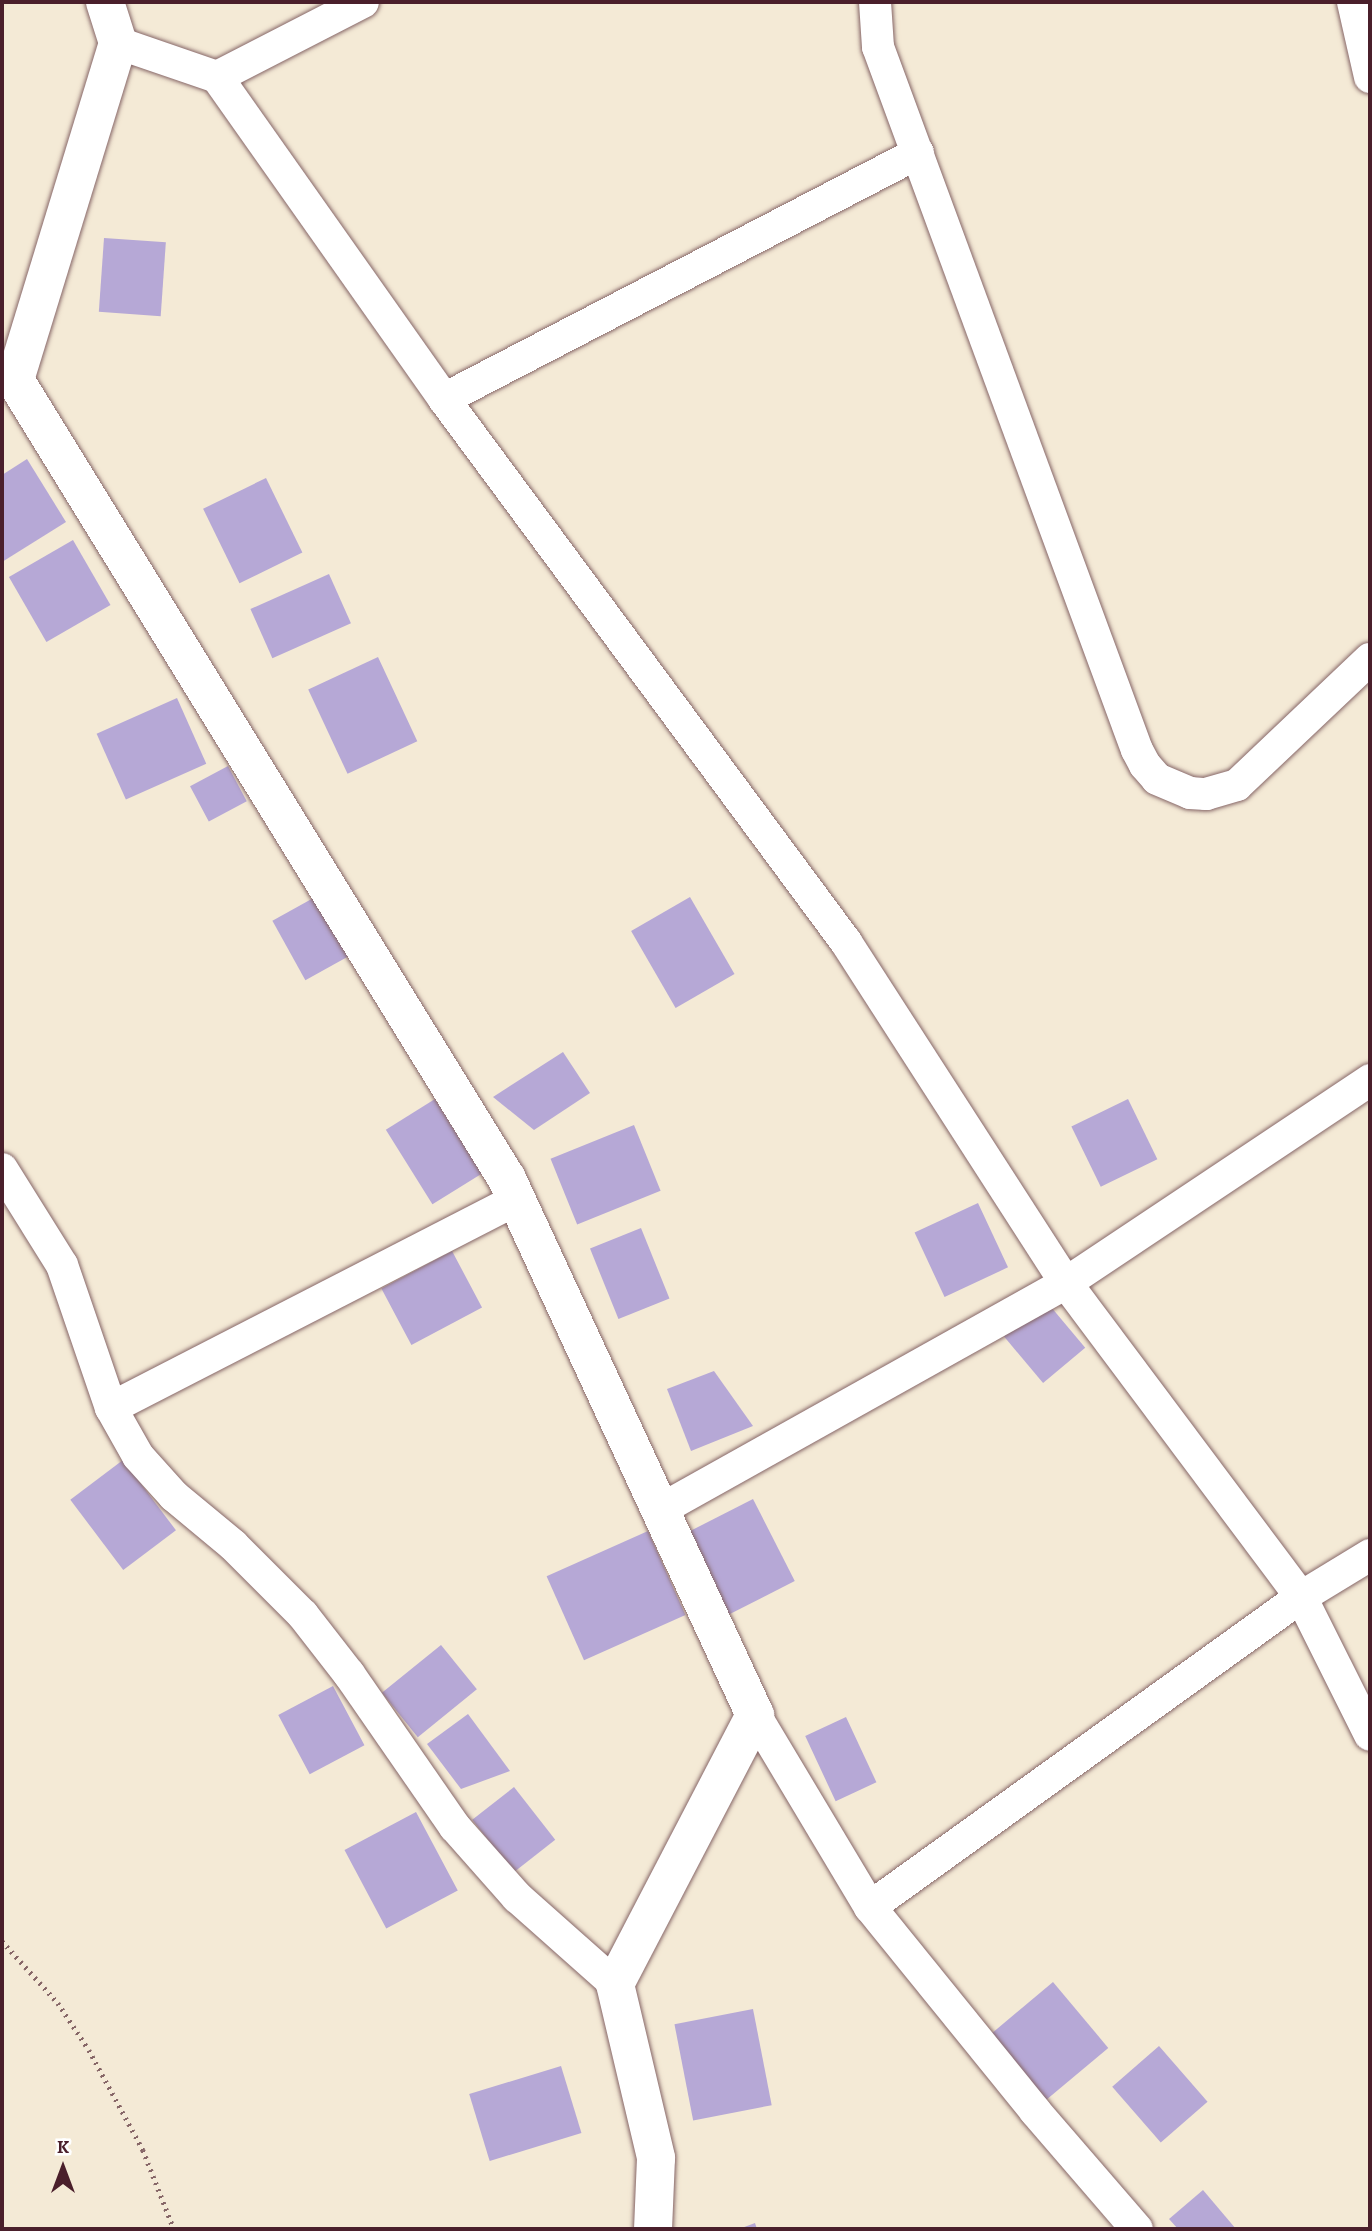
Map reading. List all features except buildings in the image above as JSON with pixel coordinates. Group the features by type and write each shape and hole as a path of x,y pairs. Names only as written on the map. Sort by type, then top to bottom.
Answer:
{"street":[{"path":"105,2 118,43 9,370 507,1179 755,1715 870,1907 1027,2102 1137,2229"},
{"path":"217,77 363,2"},
{"path":"875,2 878,47 1137,750 1145,765 1157,779 1190,793 1206,794 1237,785 1370,659"},
{"path":"1353,2 1370,77"},
{"path":"118,43 217,77 444,399 846,942 1066,1283 1301,1597 1370,1735"},
{"path":"444,399 918,153"},
{"path":"660,1510 1066,1283 1370,1080"},
{"path":"2,1168 62,1265 111,1408 123,1433 155,1476 233,1545 303,1615 349,1674 455,1827 517,1896 615,1984 656,2158 653,2229"},
{"path":"111,1408 517,1199"},
{"path":"870,1907 1301,1597 1370,1555"},
{"path":"615,1984 755,1715"}],"path":[{"path":"2,1941 58,2003 89,2050 143,2150 174,2229"}]}
